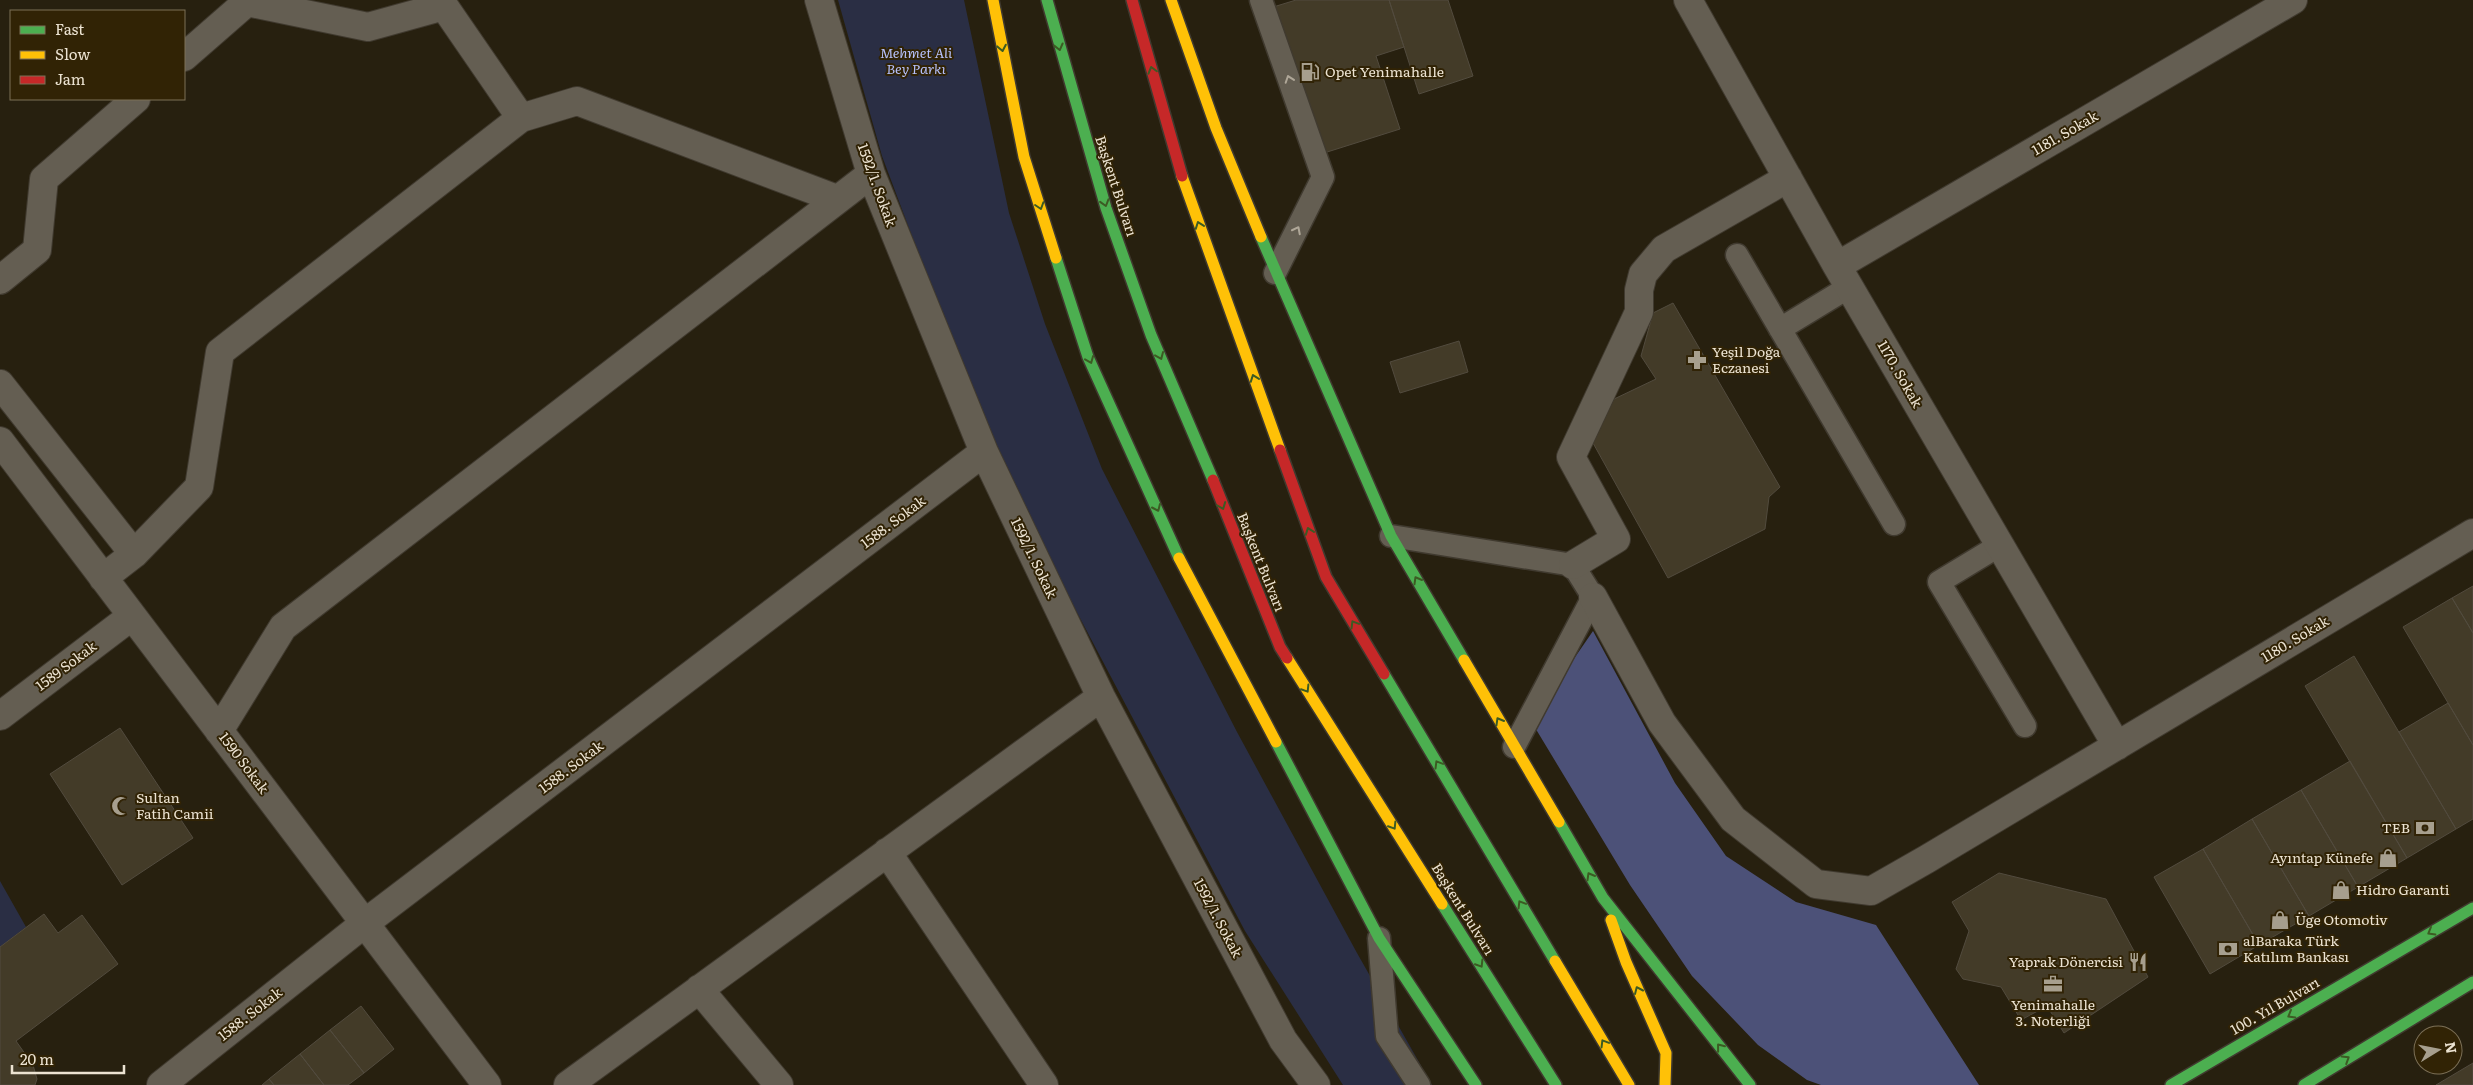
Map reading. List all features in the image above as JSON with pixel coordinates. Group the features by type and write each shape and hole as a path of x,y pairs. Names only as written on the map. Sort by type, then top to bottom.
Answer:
{"main road":[{"path":"993,0 1024,157 1088,357 1179,557 1379,938 1476,1085"},
{"name":"Başkent Bulvarı","path":"1047,0 1106,208 1151,335 1201,449 1241,554 1280,647 1556,1085"},
{"path":"1132,0 1185,187 1326,577 1629,1085"},
{"path":"1171,0 1216,128 1275,273 1391,536 1603,898 1750,1085"},
{"path":"1603,898 1626,962 1666,1053 1665,1085"},
{"name":"100. Yıl Bulvarı","path":"2171,1085 2473,908"},
{"path":"2304,1085 2473,982"}],"street":[{"name":"1592/1. Sokak","path":"819,0 871,174 984,452 1101,697 1283,1040 1316,1085"},
{"name":"1170. Sokak","path":"1688,0 1843,276 2117,746"},
{"name":"1181. Sokak","path":"1843,276 2293,0"},
{"path":"185,56 247,1 368,27 443,3 521,118"},
{"path":"0,280 37,250 44,179 135,100"},
{"path":"103,578 134,554 199,487 220,352 521,118 577,100 837,199"},
{"path":"220,731 283,628 871,174"},
{"path":"1572,565 1616,539 1571,457 1639,312 1639,290 1644,274 1664,249 1788,178"},
{"path":"0,384 134,554"},
{"name":"1590 Sokak","path":"0,441 488,1085"},
{"name":"1588. Sokak","path":"160,1085 365,924 984,452"},
{"name":"1180. Sokak","path":"1594,597 1662,723 1733,819 1816,884 1870,891 1927,860 2473,533"},
{"name":"1589 Sokak","path":"0,716 132,616"},
{"path":"568,1085 1101,697"},
{"path":"888,852 1044,1085"},
{"path":"699,989 779,1085"}],"lane":[{"path":"1261,0 1323,177 1275,273"},
{"path":"1737,256 1894,524"},
{"path":"1780,329 1843,276"},
{"path":"1391,536 1572,565 1594,597 1514,747"},
{"path":"2000,545 1939,582 2025,726"},
{"path":"1379,938 1387,1036 1419,1085"}],"green space":[{"name":"Mehmet Ali Bey Parkı","path":"838,0 964,0 1009,213 1045,324 1102,469 1237,732 1357,953 1432,1085 1343,1085 1245,931 1033,529 958,359 882,156"},
{"path":"0,881 26,927 0,947"}],"shaded area":[{"path":"1593,631 1675,783 1726,856 1796,902 1876,925 1979,1085 1821,1085 1807,1080 1758,1045 1692,976 1630,885 1531,721"}],"building":[{"path":"1296,0 1389,0 1404,47 1376,56 1400,129 1305,159 1257,12"},
{"path":"1389,0 1448,0 1473,76 1419,94"},
{"path":"1673,303 1780,487 1769,497 1765,529 1668,578 1593,443 1612,400 1656,379 1641,356 1653,313"},
{"path":"1459,341 1468,372 1400,393 1390,362"},
{"path":"2473,586 2473,633 2452,598"},
{"path":"2452,598 2473,633 2473,745 2403,627"},
{"path":"2354,656 2456,829 2407,858 2305,686"},
{"path":"2448,703 2473,745 2473,819 2456,829 2399,732"},
{"name":"Sultan Fatih Camii","path":"120,728 193,838 122,885 50,774"},
{"path":"2350,761 2407,858 2358,887 2301,790"},
{"path":"2301,790 2358,887 2309,916 2252,819"},
{"path":"2252,819 2309,916 2259,945 2203,849"},
{"path":"2203,849 2259,945 2210,974 2154,877"},
{"path":"1999,873 2106,899 2148,977 2064,1033 2047,1006 2021,1020 2001,987 1963,979 1956,969 1969,931 1952,902"},
{"path":"44,914 58,933 82,915 118,964 16,1041 33,1065 37,1079 35,1085 0,1085 0,947"},
{"path":"361,1006 394,1049 364,1073 330,1030"},
{"path":"330,1030 364,1073 348,1085 324,1085 300,1054"},
{"path":"300,1054 324,1085 274,1085 269,1079"},
{"path":"2473,1063 2473,1085 2436,1085 2453,1075 2463,1075 2463,1069"},
{"path":"269,1079 274,1085 262,1085"}],"traffic: fast":[{"path":"1047,0 1106,208 1151,335 1213,480"},
{"path":"1261,237 1391,536 1464,660"},
{"path":"1056,258 1088,357 1179,558"},
{"path":"1384,674 1555,961"},
{"path":"1276,742 1379,938 1476,1085"},
{"path":"1559,822 1603,898 1750,1085"},
{"path":"1442,904 1556,1085"},
{"path":"2171,1085 2473,908"},
{"path":"2304,1085 2473,982"}],"traffic: slow":[{"path":"993,0 1024,157 1056,258"},
{"path":"1171,0 1216,128 1261,237"},
{"path":"1182,176 1280,450"},
{"path":"1179,558 1276,742"},
{"path":"1287,658 1442,904"},
{"path":"1464,660 1559,822"},
{"path":"1611,920 1626,962 1666,1053 1665,1085"},
{"path":"1555,961 1629,1085"}],"traffic: jam":[{"path":"1132,0 1182,176"},
{"path":"1280,450 1326,577 1384,674"},
{"path":"1213,480 1280,647 1287,658"}],"place":[{"name":"Opet Yenimahalle","path":"1310,72"},
{"name":"Yeşil Doğa Eczanesi","path":"1697,360"},
{"name":"Sultan Fatih Camii","path":"121,806"},
{"name":"TEB","path":"2425,828"},
{"name":"Ayıntap Künefe","path":"2388,858"},
{"name":"Hidro Garanti","path":"2341,890"},
{"name":"Üge Otomotiv","path":"2280,920"},
{"name":"alBaraka Türk Katılım Bankası","path":"2228,949"},
{"name":"Yaprak Dönercisi","path":"2138,962"},
{"name":"Yenimahalle 3. Noterliği","path":"2053,984"}]}
